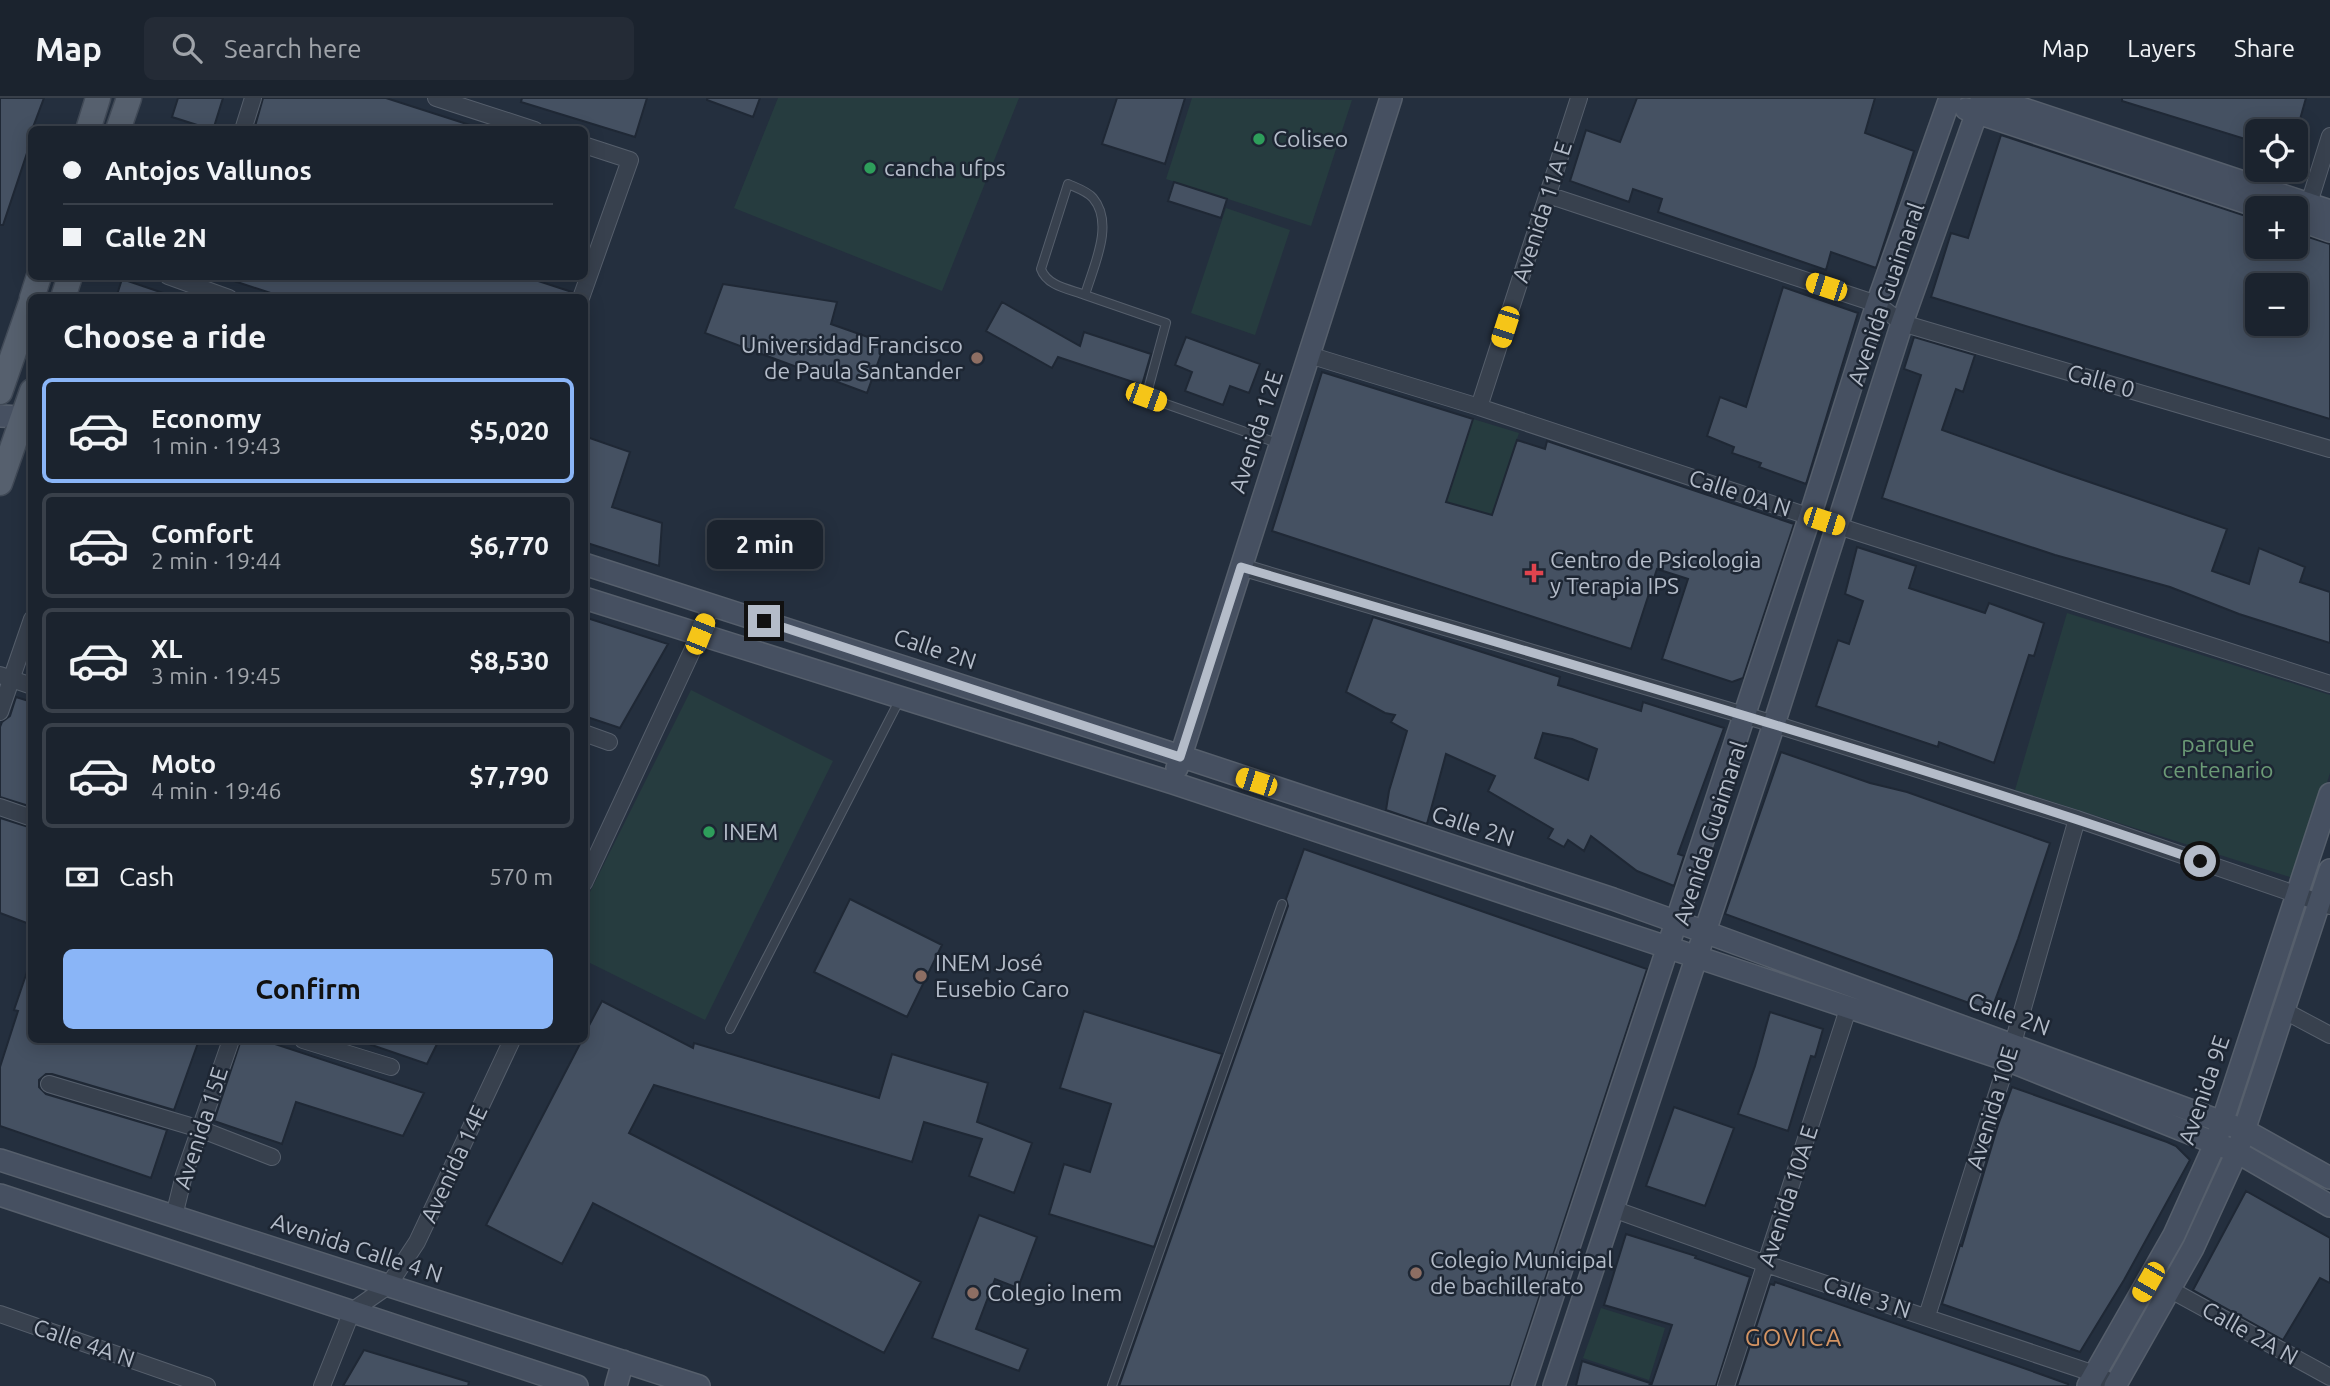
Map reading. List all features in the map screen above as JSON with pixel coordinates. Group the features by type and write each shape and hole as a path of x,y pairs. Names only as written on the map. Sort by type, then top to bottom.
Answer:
{"main road":[{"path":"89,126 99,98"},
{"path":"122,126 129,98"},
{"path":"1,383 28,310"},
{"path":"0,483 18,418 28,399"}],"street":[{"path":"244,126 253,98"},
{"path":"436,98 523,126"},
{"name":"Avenida 12E","path":"1173,783 1391,98"},
{"name":"Avenida 11A E","path":"1479,407 1579,98"},
{"path":"1944,99 1984,103 2248,196"},
{"name":"Avenida Guaimaral","path":"1523,1386 1810,516 1944,99"},
{"path":"1984,103 2245,201"},
{"name":"Avenida Guaimaral","path":"1554,1386 1774,724 1902,323 1984,103"},
{"path":"2308,198 2330,136"},
{"path":"588,146 630,160 588,276"},
{"name":"Calle 0","path":"1548,195 1877,304 1902,323 2330,449"},
{"path":"2308,214 2330,211"},
{"path":"2308,218 2330,231"},
{"path":"192,281 220,294"},
{"name":"Calle 0A N","path":"1309,355 1479,407 2330,684"},
{"path":"1,383 28,384"},
{"name":"Calle 2N","path":"588,565 1613,899 1705,932 2010,1052 2236,1152 2330,1206"},
{"path":"1241,567 1774,724 2077,819 2325,904"},
{"name":"Calle 2N","path":"588,599 1173,783 1849,1006 2010,1052 2222,1121 2244,1130 2330,1178"},
{"path":"588,874 712,604"},
{"path":"0,712 6,677 28,629"},
{"path":"6,677 28,685"},
{"path":"588,734 609,742"},
{"name":"Avenida 9E","path":"2092,1380 2174,1235 2215,1143 2330,794"},
{"path":"0,807 28,817"},
{"name":"Avenida 10E","path":"1927,1316 2010,1052 2077,819"},
{"path":"2117,1385 2193,1248 2236,1152 2283,1010 2325,904 2330,870"},
{"name":"Avenida 10A E","path":"1727,1386 1849,1006"},
{"path":"2283,1010 2330,1035"},
{"name":"Avenida 15E","path":"174,1216 230,1043"},
{"path":"313,1043 391,1067"},
{"name":"Avenida 14E","path":"352,1311 388,1286 417,1242 511,1043"},
{"path":"49,1084 200,1129 272,1157"},
{"name":"Avenida Calle 4 N","path":"0,1160 699,1386"},
{"path":"0,1195 577,1386"},
{"name":"Calle 3 N","path":"1613,1209 1766,1264 1927,1316 2092,1380 2117,1385"},
{"name":"Calle 2A N","path":"2171,1290 2330,1377"},
{"path":"322,1386 352,1311"},
{"name":"Calle 4A N","path":"0,1314 207,1386"},
{"path":"616,1386 623,1361"}],"lane":[{"path":"1084,295 1100,244 1102,220 1092,197 1068,184 1041,269 1046,278 1084,295 1166,323 1146,397 1280,444"},
{"path":"730,1029 901,697"},
{"path":"1112,1386 1282,904"}],"green space":[{"name":"cancha ufps","path":"778,98 1019,98 942,291 734,208"},
{"name":"Coliseo","path":"1192,98 1352,100 1311,226 1166,179"},
{"path":"1226,208 1290,230 1255,335 1191,313"},
{"path":"1473,419 1519,433 1492,515 1446,502"},
{"name":"parque centenario","path":"2067,613 2330,695 2330,773 2296,879 2015,790"},
{"name":"INEM","path":"691,690 833,761 705,1020 588,962 588,896"},
{"path":"1601,1308 1665,1328 1649,1380 1583,1358"}],"building":[{"path":"0,98 44,98 34,126 28,126 28,150 3,225 0,225"},
{"path":"178,98 223,98 214,126 200,126 172,117"},
{"path":"263,98 386,98 473,126 255,126"},
{"path":"522,98 647,98 635,137 521,102"},
{"path":"707,98 760,98 753,117"},
{"path":"1117,98 1185,98 1165,164 1102,144"},
{"path":"1637,98 1875,98 1865,133 1914,151 1876,268 1831,252 1826,270 1658,212 1662,199 1633,189 1629,202 1570,181 1586,130 1620,142"},
{"path":"2122,98 2306,98 2300,119 2245,119 2245,139 2122,101"},
{"path":"2001,135 2245,216 2245,259 2308,259 2308,237 2330,244 2330,419 1931,297 1951,233 1968,238"},
{"path":"1174,182 1227,199 1221,218 1168,201"},
{"path":"122,280 125,280 166,294 117,294"},
{"path":"231,280 535,280 572,292 572,294 274,294"},
{"path":"723,284 837,302 831,324 885,343 867,393 705,333"},
{"path":"1783,287 1858,313 1806,484 1759,467 1761,463 1732,453 1734,447 1707,436 1720,397 1746,407"},
{"path":"1002,302 1080,346 1084,332 1151,354 1142,385 1058,357 1052,368 986,331"},
{"path":"1186,337 1260,364 1249,393 1230,386 1223,405 1185,391 1192,372 1175,365"},
{"path":"1914,337 1975,355 1963,392 1956,389 1942,430 2227,529 2212,571 2249,584 2259,548 2305,567 2300,582 2330,592 2330,643 2239,614 2170,587 2055,555 1882,498 1921,375 1904,369"},
{"path":"1322,372 1473,419 1446,502 1492,515 1517,440 1545,449 1547,441 1794,524 1743,678 1732,682 1662,659 1688,579 1657,569 1631,649 1272,531"},
{"path":"588,437 630,452 612,507 662,523 659,566 588,543"},
{"path":"1857,547 1916,566 1909,588 1985,613 1989,603 2044,623 2034,656 2029,655 1994,763 1939,742 1938,747 1816,706 1838,640 1849,644 1863,601 1845,594"},
{"path":"1373,617 1560,677 1558,685 1641,711 1643,702 1724,728 1678,854 1684,856 1674,886 1637,871 1591,836 1584,851 1568,840 1564,847 1548,838 1553,829 1488,791 1495,776 1446,754 1427,824 1386,810 1407,731 1391,722 1395,715 1385,713 1346,692","holes":["1543,733 1572,739 1597,749 1588,780 1535,758"]},
{"path":"588,618 668,644 620,728 588,717"},
{"path":"16,697 28,701 28,806 0,797 0,727 10,716"},
{"path":"1781,752 1870,783 1907,792 2050,843 1991,1011 1725,914"},
{"path":"0,818 28,827 28,924 0,913"},
{"path":"1304,849 1647,969 1510,1386 1119,1386 1288,906 1286,899"},
{"path":"850,899 942,945 907,1017 814,972"},
{"path":"28,969 28,1043 198,1043 174,1110 52,1074 46,1074 39,1080 39,1087 46,1094 167,1130 151,1178 0,1126 0,1067 18,1011 14,1010"},
{"path":"602,1001 693,1048 694,1043 879,1098 892,1054 988,1083 977,1122 1032,1143 1014,1193 969,1176 982,1139 924,1122 912,1162 654,1085 629,1133 921,1282 884,1353 593,1203 562,1264 486,1225 580,1043 588,1043 588,1027"},
{"path":"1084,1011 1222,1054 1154,1247 1049,1214 1064,1164 1090,1172 1111,1104 1060,1088"},
{"path":"1770,1012 1823,1029 1815,1057 1811,1056 1788,1131 1738,1114"},
{"path":"240,1043 272,1043 424,1093 403,1136 296,1102 282,1144 214,1121"},
{"path":"366,1043 438,1043 427,1064"},
{"path":"2012,1087 2167,1142 2176,1146 2190,1160 2124,1280 2080,1352 1942,1304"},
{"path":"1674,1107 1734,1128 1705,1206 1646,1186"},
{"path":"2246,1191 2330,1238 2330,1283 2320,1278 2283,1340 2193,1290"},
{"path":"979,1215 1037,1237 1018,1288 995,1279 976,1329 1028,1349 1019,1371 932,1338"},
{"path":"1626,1234 1696,1256 1695,1258 1750,1277 1716,1386 1651,1386 1672,1325 1604,1305"},
{"path":"1775,1282 2068,1386 1737,1386 1770,1284 1774,1285"},
{"path":"364,1350 469,1382 468,1386 343,1386"},
{"path":"1582,1361 1650,1383 1649,1386 1576,1386"}],"place":[{"name":"Coliseo","path":"1259,139"},
{"name":"cancha ufps","path":"870,168"},
{"name":"Universidad Francisco de Paula Santander","path":"977,358"},
{"name":"Centro de Psicologia y Terapia IPS","path":"1534,573"},
{"name":"INEM","path":"709,832"},
{"name":"INEM José Eusebio Caro","path":"921,976"},
{"name":"Colegio Municipal de bachillerato","path":"1416,1273"},
{"name":"Colegio Inem","path":"973,1293"}],"district":[{"name":"GOVICA","path":"1794,1338"}],"route":[{"path":"764,621 1180,757 1241,567 1774,724 2077,819 2200,861"}]}
